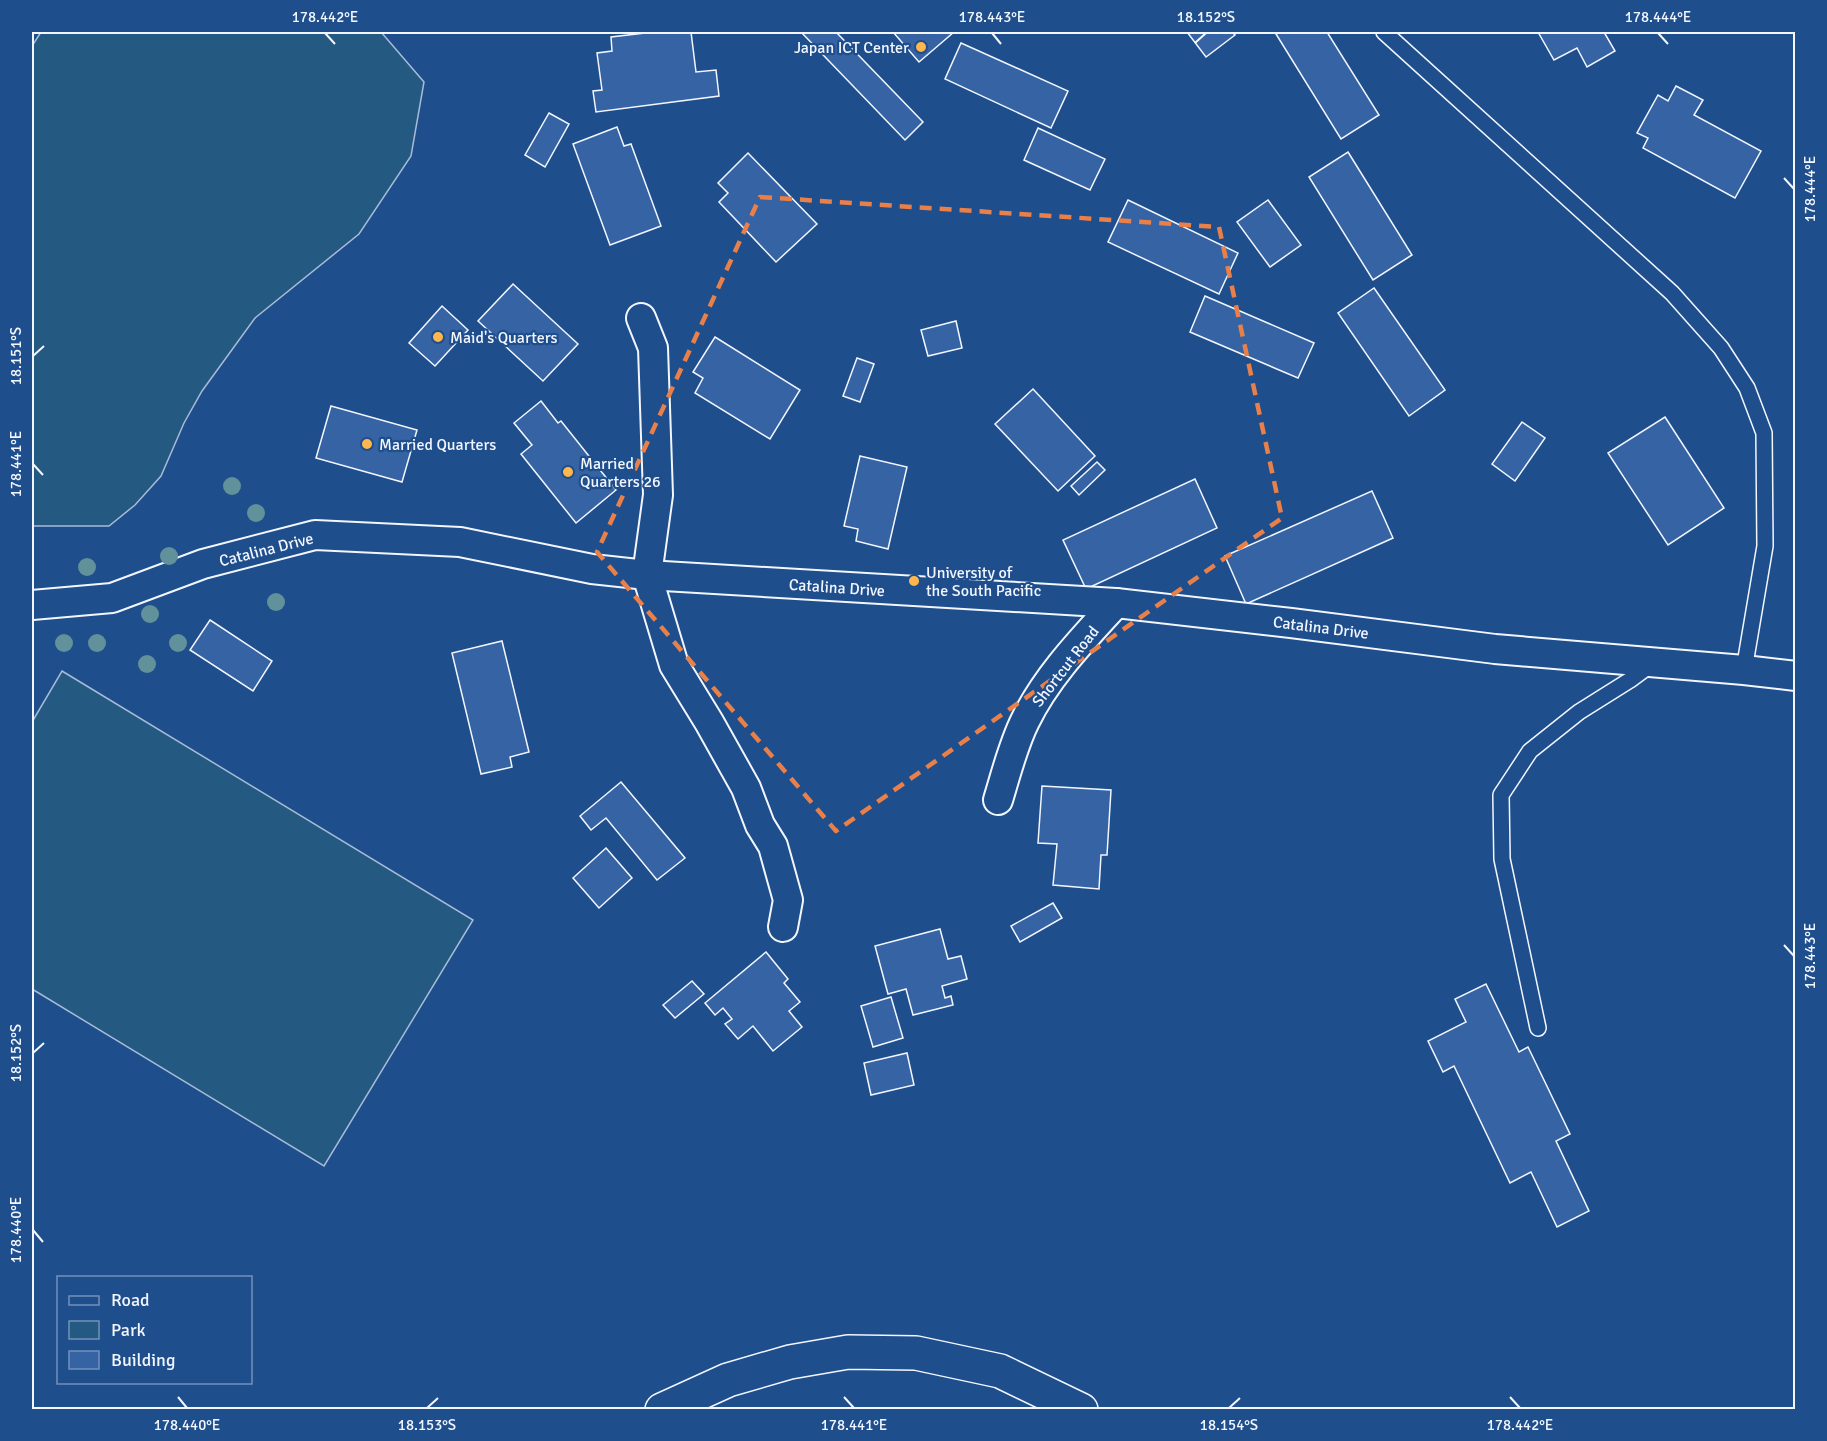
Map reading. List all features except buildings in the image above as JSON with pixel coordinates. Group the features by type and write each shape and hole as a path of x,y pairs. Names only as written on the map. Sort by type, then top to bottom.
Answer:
{"main road":[{"path":"662,1410 728,1380 790,1362 848,1352 916,1353 1000,1371 1081,1410"}],"street":[{"path":"641,318 653,348 658,495 647,575 674,665 741,780 760,825 773,846 788,900 783,927"},
{"name":"Catalina Drive","path":"32,605 112,598 203,564 315,535 460,542 592,569 647,575 1116,603 1495,649 1796,676"},
{"name":"Shortcut Road","path":"998,800 1024,722 1043,690 1116,603"}],"lane":[{"path":"1384,32 1672,293 1721,348 1747,388 1764,434 1765,546 1744,670"},
{"path":"1538,1028 1502,859 1501,795 1530,751 1578,712 1653,663"}],"highlighted area":[{"path":"760,197 1219,227 1282,518 836,831 597,552"}],"green space":[{"path":"41,32 381,32 424,82 411,156 359,234 255,318 202,391 184,423 161,476 135,505 109,526 32,526 32,46"},
{"path":"62,671 473,920 324,1166 32,989 32,722"}],"place":[{"name":"Japan ICT Center","path":"921,47"},
{"name":"Maid's Quarters","path":"438,337"},
{"name":"Married Quarters","path":"367,444"},
{"name":"Married Quarters 26","path":"568,472"},
{"name":"University of the South Pacific","path":"914,581"}]}
